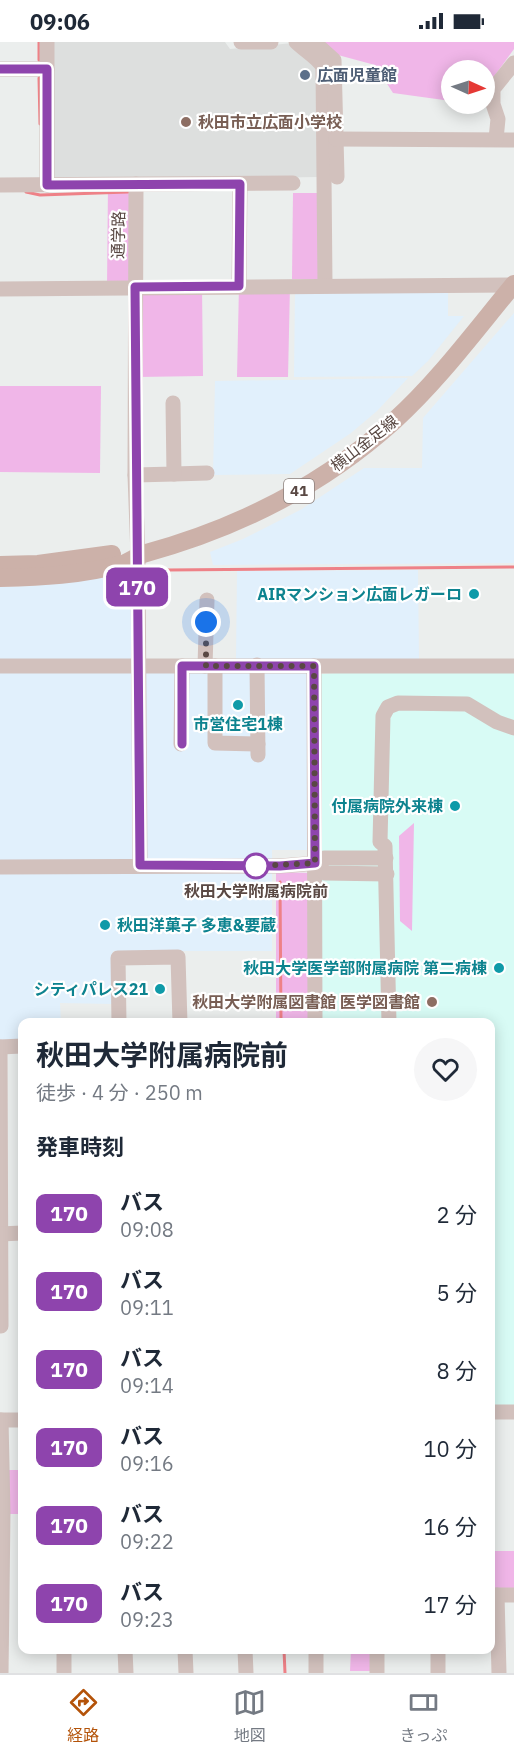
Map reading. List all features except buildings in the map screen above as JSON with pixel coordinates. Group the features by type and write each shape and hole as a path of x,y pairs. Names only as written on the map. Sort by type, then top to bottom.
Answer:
{"main road":[{"name":"横山金足線","path":"0,578 80,572 124,563 138,556 171,547 248,518 297,492 392,423 434,381 514,285"},
{"name":"横山金足線","path":"0,565 38,564 122,552 138,556"}],"street":[{"path":"42,185 47,42"},
{"path":"241,42 271,42"},
{"path":"296,42 322,63 323,67 325,285"},
{"path":"314,42 334,60 337,177"},
{"path":"496,140 498,119 493,104 493,89 514,63"},
{"path":"0,69 47,69"},
{"path":"336,139 514,140"},
{"path":"0,185 293,183"},
{"name":"通学路","path":"136,184 137,665 140,865"},
{"path":"239,286 240,184"},
{"path":"0,289 514,285"},
{"path":"173,403 174,474"},
{"path":"138,475 207,473"},
{"path":"207,600 215,743 258,749 257,665"},
{"path":"0,666 514,666"},
{"path":"182,666 182,744"},
{"path":"314,666 315,1018"},
{"path":"389,1018 386,846 380,842 384,716 388,707 398,703 466,704 497,722 514,728"},
{"path":"0,867 280,866 316,863 324,858 386,858"},
{"path":"316,863 325,873 387,874"},
{"path":"119,1018 118,958 178,957 180,1018"},
{"path":"1,1326 0,1047 18,1046"},
{"path":"1,1234 18,1233"},
{"path":"495,1412 514,1412"},
{"path":"1,1673 3,1513 0,1420 18,1420"},
{"path":"495,1595 514,1595"},
{"path":"495,1611 499,1673"},
{"path":"63,1654 64,1673"},
{"path":"125,1654 126,1673"},
{"path":"185,1654 186,1673"},
{"path":"245,1654 246,1673"},
{"path":"316,1654 316,1673"},
{"path":"377,1654 377,1673"},
{"path":"438,1654 438,1673"}],"shaded area":[{"name":"秋田市立広面小学校","path":"54,42 225,42 230,49 293,43 319,67 318,177 54,181"},
{"path":"322,42 514,42 514,49 495,75 495,60 441,60 441,100 393,93 375,65 338,55"},
{"path":"108,184 139,184 135,287 107,287"},
{"path":"293,193 321,193 321,279 292,279"},
{"path":"239,286 290,286 288,377 237,377"},
{"path":"135,287 202,287 203,376 138,377"},
{"path":"448,290 448,316 464,316 428,361 412,376 294,377 295,292"},
{"path":"514,313 514,563 213,565 210,552 243,539 302,509 364,468 422,468 423,418"},
{"path":"408,378 377,411 351,433 290,474 213,475 215,381"},
{"path":"0,386 101,386 100,473 0,472"},
{"path":"418,570 419,659 236,659 237,571"},
{"path":"145,572 143,669 307,669 308,850 272,850 272,951 113,951 113,1004 60,1003 61,1018 18,1018 18,1041 0,1041 0,587 33,586"},
{"path":"370,671 514,671 514,1405 495,1406 495,1018 320,1018 320,674"},
{"path":"414,823 412,931 400,921 399,836"},
{"path":"276,872 311,873 313,1018 276,1018"},
{"path":"6,1470 18,1470 18,1514 6,1514"},
{"path":"495,1551 514,1551 514,1595 495,1595"},
{"path":"351,1654 370,1654 370,1671 350,1671"}],"waterway":[{"path":"39,42 39,60"},
{"path":"39,78 40,124"},
{"path":"26,192 40,195 128,192"},
{"path":"167,570 514,567"},
{"path":"280,882 281,1018"},
{"path":"284,1654 285,1673"}],"bus line":[{"name":"170","path":"0,69 47,69 47,185 240,184 239,286 135,287 140,865 280,866 315,863 314,666 182,666 182,744"}],"place":[{"name":"広面児童館","path":"305,75"},
{"name":"秋田市立広面小学校","path":"186,122"},
{"name":"AIRマンション広面レガーロ","path":"474,594"},
{"name":"市営住宅1棟","path":"238,705"},
{"name":"付属病院外来棟","path":"455,806"},
{"name":"秋田大学附属病院前","path":"256,866"},
{"name":"秋田洋菓子 多恵&要蔵","path":"105,925"},
{"name":"秋田大学医学部附属病院 第二病棟","path":"499,968"},
{"name":"シティパレス21","path":"160,989"},
{"name":"秋田大学附属図書館 医学図書館","path":"432,1002"}],"route":[{"path":"206,622 206,666 314,666 315,863 256,866"}]}
